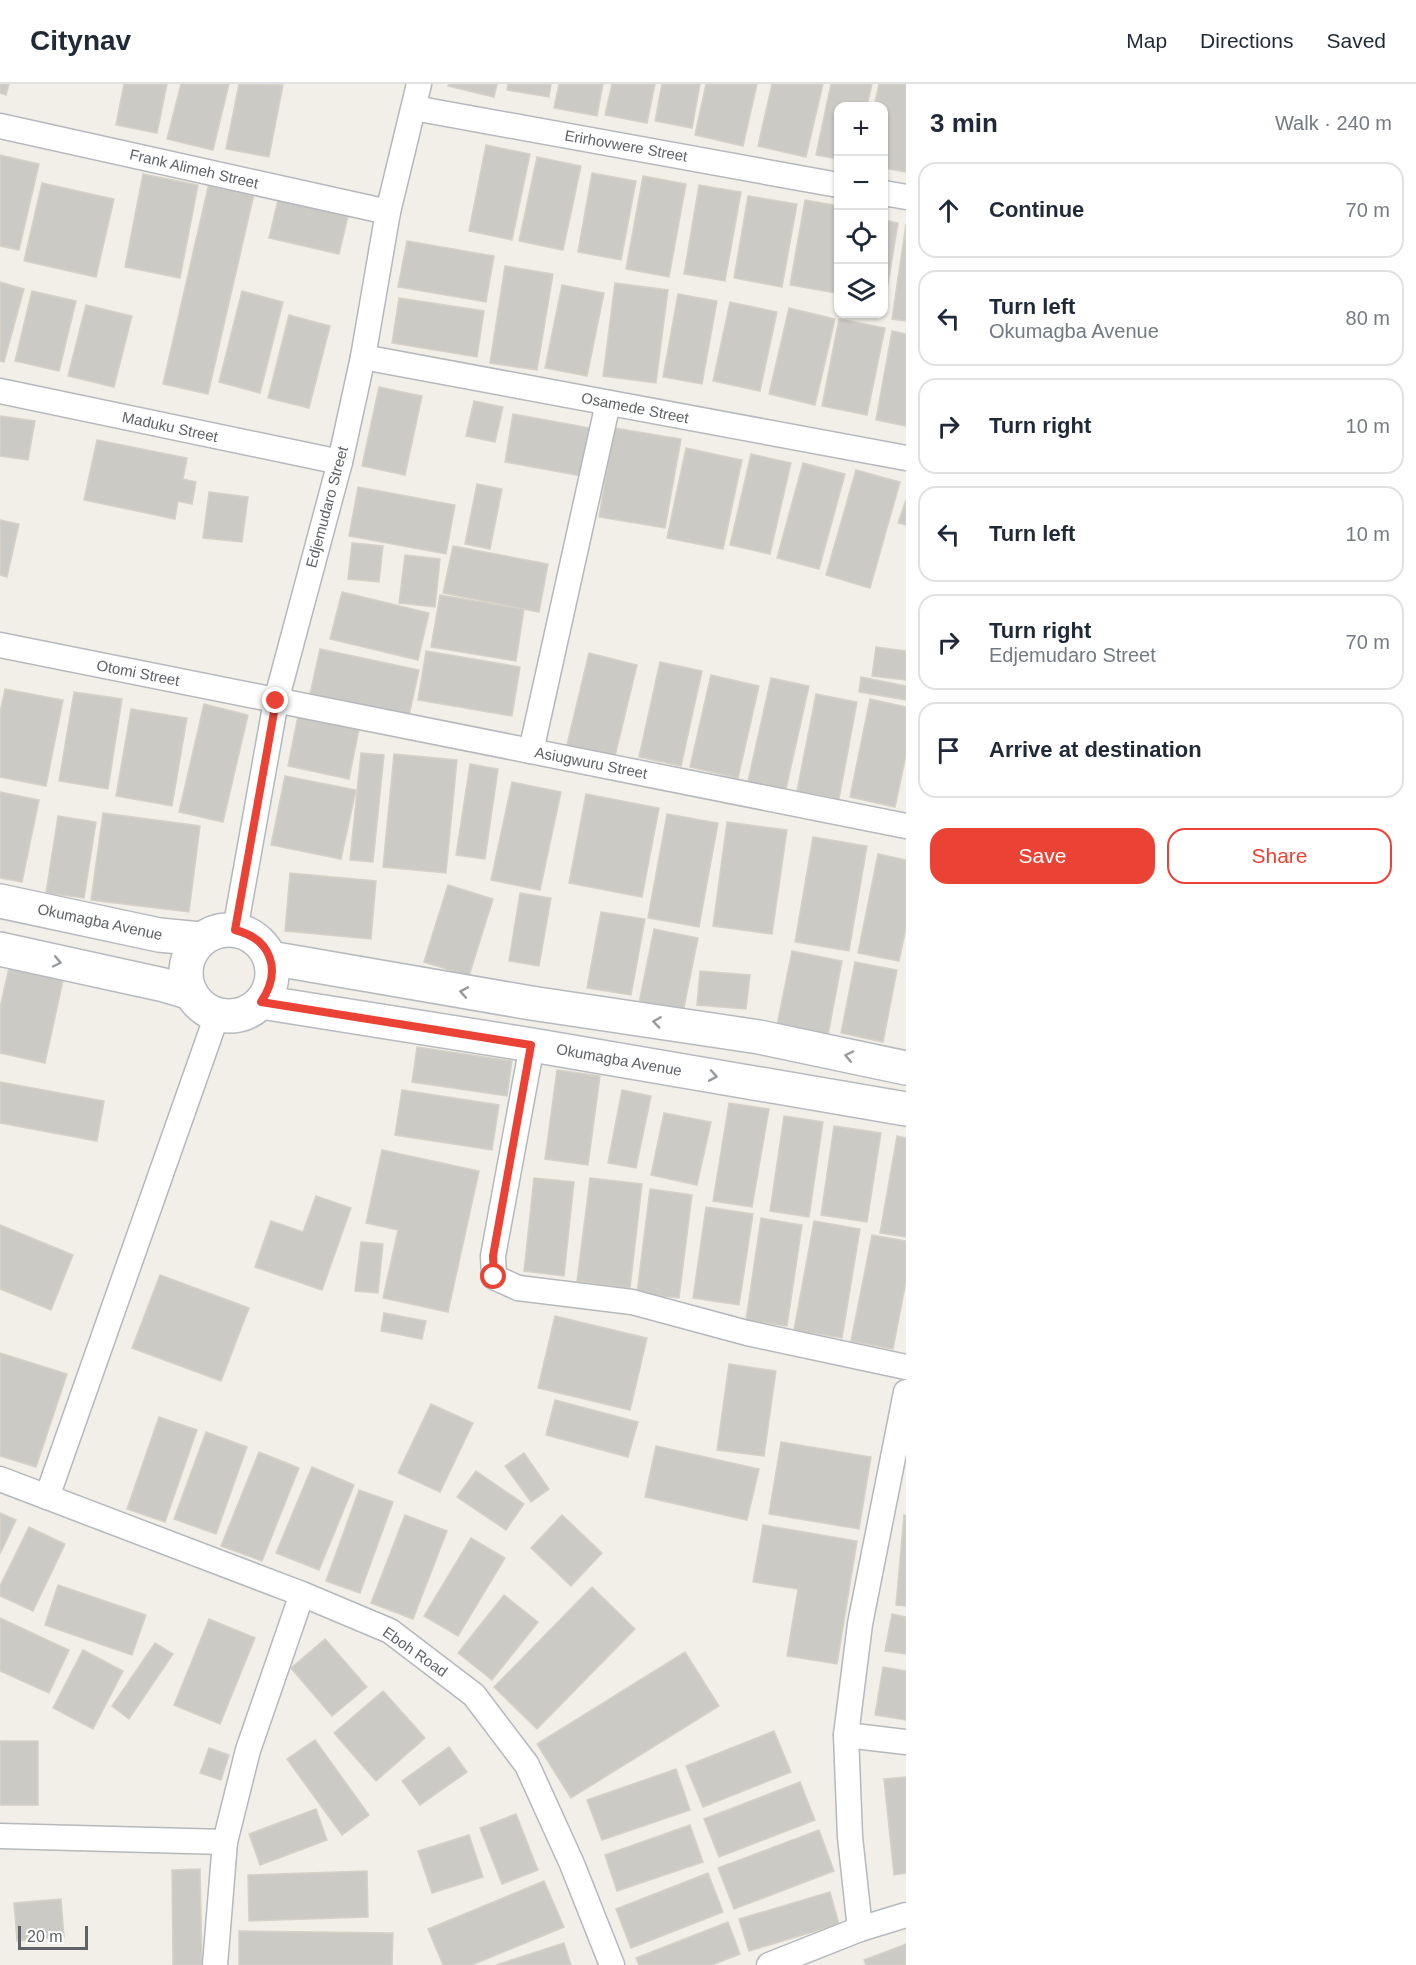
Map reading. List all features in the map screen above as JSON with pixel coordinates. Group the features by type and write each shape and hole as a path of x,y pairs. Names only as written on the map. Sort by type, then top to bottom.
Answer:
{"main road":[{"name":"Okumagba Avenue","path":"0,901 159,935 201,939"},
{"path":"0,949 190,993 207,1010 218,1015 229,1016 252,1010 268,992 273,969 265,948 246,933 235,930 223,930 201,939 189,955 186,965 190,993"},
{"path":"270,958 531,1003 759,1037 906,1068"},
{"name":"Okumagba Avenue","path":"261,1002 906,1109"}],"street":[{"name":"Edjemudaro Street","path":"235,930 276,701 340,462 363,357 388,212 419,84"},
{"name":"Erirhovwere Street","path":"414,108 834,184"},
{"name":"Frank Alimeh Street","path":"0,126 388,212"},
{"path":"888,194 906,197"},
{"name":"Osamede Street","path":"363,357 906,458"},
{"name":"Maduku Street","path":"0,392 340,462"},
{"path":"531,752 608,403"},
{"name":"Otomi Street","path":"0,645 276,701"},
{"name":"Asiugwuru Street","path":"276,701 906,825"},
{"path":"47,1497 218,1015"},
{"path":"531,1045 493,1256 494,1277 518,1288 632,1302 747,1333 906,1367"},
{"path":"860,1929 850,1837 846,1735 860,1624 906,1392"},
{"name":"Eboh Road","path":"0,1479 302,1594 390,1631 474,1695 527,1765 572,1864 612,1965"},
{"path":"215,1965 225,1842 248,1750 302,1594"},
{"path":"846,1735 906,1742"},
{"path":"0,1836 225,1842"},
{"path":"769,1965 860,1929 906,1916"}],"building":[{"path":"0,84 9,84 6,95 0,93"},
{"path":"124,84 167,84 157,133 116,125"},
{"path":"181,84 229,84 213,150 167,139"},
{"path":"239,84 283,85 269,157 226,149"},
{"path":"449,84 497,84 494,97 448,86"},
{"path":"508,84 551,84 549,97 507,90"},
{"path":"559,84 603,84 597,116 554,108"},
{"path":"612,84 655,84 647,123 605,115"},
{"path":"662,84 700,84 692,128 655,121"},
{"path":"706,84 757,84 743,146 695,135"},
{"path":"772,84 823,84 806,157 758,146"},
{"path":"831,84 872,84 868,102 834,102 834,158 816,155"},
{"path":"879,84 906,84 906,172 888,169 888,102 875,102"},
{"path":"486,145 530,154 512,240 469,231"},
{"path":"0,155 39,164 19,250 0,246"},
{"path":"537,157 581,166 563,250 519,241"},
{"path":"592,173 636,181 621,260 578,252"},
{"path":"143,174 198,185 180,278 125,267"},
{"path":"643,176 686,184 669,277 626,269"},
{"path":"42,183 114,199 96,277 24,261"},
{"path":"209,183 254,194 208,394 163,384"},
{"path":"699,185 741,192 725,281 684,274"},
{"path":"748,196 797,204 782,287 734,278"},
{"path":"278,200 348,216 339,254 269,238"},
{"path":"805,200 834,205 834,293 790,285"},
{"path":"888,221 898,223 888,284"},
{"path":"906,224 906,321 892,319"},
{"path":"407,241 494,256 486,302 398,287"},
{"path":"505,266 553,274 537,370 490,363"},
{"path":"0,282 24,289 4,362 0,361"},
{"path":"615,283 668,290 656,383 603,376"},
{"path":"562,285 604,293 587,376 545,368"},
{"path":"32,291 76,301 59,371 15,361"},
{"path":"242,291 283,302 260,393 219,382"},
{"path":"678,294 717,301 702,384 663,377"},
{"path":"399,298 484,311 477,357 392,343"},
{"path":"730,302 777,312 760,391 713,381"},
{"path":"86,305 132,316 114,387 68,376"},
{"path":"789,308 835,319 815,405 769,394"},
{"path":"289,315 330,326 309,408 268,398"},
{"path":"839,319 885,328 867,415 822,406"},
{"path":"892,331 906,334 906,426 876,420"},
{"path":"379,387 422,396 405,475 362,466"},
{"path":"474,401 503,407 495,442 466,436"},
{"path":"513,414 590,428 581,476 505,462"},
{"path":"0,416 35,421 28,460 0,456"},
{"path":"614,428 681,439 665,528 599,517"},
{"path":"97,440 187,458 183,479 196,482 192,504 178,501 175,519 84,500"},
{"path":"686,448 742,460 723,549 667,538"},
{"path":"751,454 791,463 770,554 730,545"},
{"path":"803,463 845,474 819,569 777,558"},
{"path":"856,470 900,482 870,588 826,575"},
{"path":"477,484 502,489 490,549 465,544"},
{"path":"358,487 455,505 446,554 349,536"},
{"path":"209,492 248,497 242,542 203,538"},
{"path":"906,500 906,525 898,523"},
{"path":"0,520 19,524 7,577 0,575"},
{"path":"352,543 383,546 379,582 348,579"},
{"path":"453,546 548,564 539,612 443,593"},
{"path":"405,555 440,559 435,607 399,603"},
{"path":"342,592 429,613 418,660 330,639"},
{"path":"440,595 524,609 516,661 431,647"},
{"path":"876,647 906,651 906,680 872,676"},
{"path":"320,649 419,670 408,720 309,699"},
{"path":"426,651 520,667 512,716 418,700"},
{"path":"589,653 637,665 614,760 566,749"},
{"path":"660,662 702,671 681,766 639,757"},
{"path":"711,675 759,686 738,778 690,767"},
{"path":"861,677 906,686 906,700 859,692"},
{"path":"771,678 809,686 786,789 748,781"},
{"path":"5,689 63,700 46,786 0,777 0,713"},
{"path":"74,692 122,699 108,789 59,781"},
{"path":"816,694 857,702 839,799 797,791"},
{"path":"870,699 906,707 906,755 895,807 850,797"},
{"path":"204,704 248,715 223,822 179,812"},
{"path":"131,709 187,718 172,806 116,796"},
{"path":"299,711 360,724 349,779 288,766"},
{"path":"361,753 384,755 373,862 350,860"},
{"path":"394,754 457,760 446,873 383,867"},
{"path":"470,764 498,769 485,859 456,855"},
{"path":"285,776 356,790 341,859 271,845"},
{"path":"512,782 561,792 540,890 491,880"},
{"path":"0,792 39,800 22,882 0,878"},
{"path":"586,794 659,808 642,897 569,883"},
{"path":"103,813 200,826 189,912 91,900"},
{"path":"667,814 718,823 699,927 648,918"},
{"path":"58,816 96,822 84,898 46,893"},
{"path":"727,822 787,830 772,934 713,926"},
{"path":"813,837 867,846 849,951 795,942"},
{"path":"878,854 906,860 906,928 899,961 858,953"},
{"path":"290,873 376,881 371,939 285,931"},
{"path":"448,885 493,899 469,976 424,962"},
{"path":"520,893 551,898 539,966 509,961"},
{"path":"601,912 645,919 631,995 587,988"},
{"path":"654,929 698,938 682,1017 638,1008"},
{"path":"792,951 842,961 828,1035 777,1025"},
{"path":"11,959 65,971 45,1063 0,1053 0,1008"},
{"path":"855,962 897,970 883,1042 841,1033"},
{"path":"700,971 750,975 746,1009 697,1005"},
{"path":"417,1047 512,1061 507,1096 412,1082"},
{"path":"557,1070 600,1076 588,1165 545,1159"},
{"path":"0,1082 104,1101 97,1141 0,1123"},
{"path":"402,1090 499,1105 492,1150 395,1135"},
{"path":"622,1090 651,1096 636,1168 608,1163"},
{"path":"729,1103 769,1109 752,1207 713,1201"},
{"path":"664,1113 711,1122 697,1185 651,1175"},
{"path":"784,1116 823,1122 809,1217 770,1211"},
{"path":"834,1126 881,1133 867,1222 821,1215"},
{"path":"897,1136 906,1138 906,1237 880,1233"},
{"path":"382,1150 479,1171 448,1312 383,1298 398,1230 366,1223"},
{"path":"534,1178 574,1182 564,1276 524,1271"},
{"path":"590,1178 642,1184 630,1288 577,1281"},
{"path":"650,1189 692,1195 679,1298 637,1293"},
{"path":"316,1196 351,1208 322,1290 255,1267 271,1221 303,1232"},
{"path":"706,1207 753,1214 739,1305 693,1298"},
{"path":"761,1218 802,1225 787,1326 746,1320"},
{"path":"814,1221 860,1229 842,1338 794,1330"},
{"path":"0,1225 73,1255 51,1310 0,1289"},
{"path":"872,1235 906,1241 906,1281 893,1349 851,1341"},
{"path":"361,1242 383,1244 378,1293 355,1291"},
{"path":"160,1275 249,1308 221,1381 132,1348"},
{"path":"384,1313 426,1321 422,1339 381,1331"},
{"path":"555,1316 647,1338 630,1410 538,1388"},
{"path":"0,1353 67,1374 36,1467 0,1456"},
{"path":"729,1364 776,1371 764,1456 717,1450"},
{"path":"555,1400 638,1422 628,1457 546,1435"},
{"path":"431,1404 473,1423 440,1492 398,1473"},
{"path":"159,1417 197,1430 165,1522 127,1509"},
{"path":"206,1432 247,1447 216,1534 174,1519"},
{"path":"781,1442 871,1457 859,1529 769,1514"},
{"path":"656,1446 759,1469 747,1520 645,1497"},
{"path":"259,1452 299,1468 262,1561 221,1546"},
{"path":"524,1453 549,1489 531,1502 505,1466"},
{"path":"312,1467 354,1485 319,1570 276,1553"},
{"path":"476,1471 524,1504 506,1530 457,1497"},
{"path":"359,1490 393,1502 360,1593 326,1581"},
{"path":"0,1513 16,1520 0,1554"},
{"path":"405,1515 447,1531 413,1619 371,1603"},
{"path":"562,1515 602,1553 571,1586 531,1548"},
{"path":"904,1515 906,1516 906,1606 896,1605"},
{"path":"763,1525 857,1541 837,1664 787,1656 798,1589 753,1582"},
{"path":"29,1527 65,1544 33,1611 0,1596 0,1586"},
{"path":"471,1538 505,1558 458,1636 424,1616"},
{"path":"58,1585 146,1615 132,1655 45,1625"},
{"path":"592,1587 635,1629 537,1729 494,1687"},
{"path":"504,1595 538,1622 492,1680 458,1653"},
{"path":"892,1614 906,1617 906,1654 885,1651"},
{"path":"0,1618 69,1650 49,1693 0,1671"},
{"path":"209,1619 255,1638 220,1724 174,1705"},
{"path":"325,1639 367,1687 332,1716 291,1668"},
{"path":"155,1643 173,1654 129,1719 112,1706"},
{"path":"83,1650 123,1671 93,1729 53,1708"},
{"path":"685,1652 719,1706 571,1798 537,1744"},
{"path":"883,1667 906,1671 906,1720 875,1715"},
{"path":"383,1691 425,1738 376,1781 334,1733"},
{"path":"774,1731 791,1772 703,1807 686,1766"},
{"path":"315,1740 369,1815 342,1835 287,1759"},
{"path":"0,1741 38,1741 38,1805 0,1805"},
{"path":"449,1747 467,1772 420,1805 402,1781"},
{"path":"209,1748 229,1755 221,1780 200,1773"},
{"path":"676,1769 690,1810 602,1840 587,1800"},
{"path":"906,1777 906,1873 894,1875 884,1779"},
{"path":"800,1782 815,1820 719,1857 704,1819"},
{"path":"316,1809 327,1840 260,1865 249,1834"},
{"path":"516,1814 538,1870 502,1884 480,1828"},
{"path":"690,1825 703,1862 617,1891 605,1855"},
{"path":"819,1830 834,1871 734,1909 718,1868"},
{"path":"469,1835 483,1877 432,1893 418,1851"},
{"path":"200,1869 202,1965 173,1965 172,1870"},
{"path":"367,1871 368,1917 249,1921 248,1875"},
{"path":"708,1873 723,1912 631,1948 616,1909"},
{"path":"544,1881 564,1927 472,1965 443,1965 428,1929"},
{"path":"830,1892 839,1924 749,1951 739,1919"},
{"path":"61,1899 64,1937 17,1941 14,1903"},
{"path":"728,1922 740,1954 712,1965 639,1965 636,1958"},
{"path":"239,1931 393,1933 392,1965 239,1965"},
{"path":"564,1943 571,1965 496,1965"},
{"path":"906,1944 906,1965 866,1965 864,1960"}],"route":[{"path":"276,701 235,930 256,939 265,948 270,958 273,969 272,981 261,1002 531,1045 493,1256 494,1277"}]}
